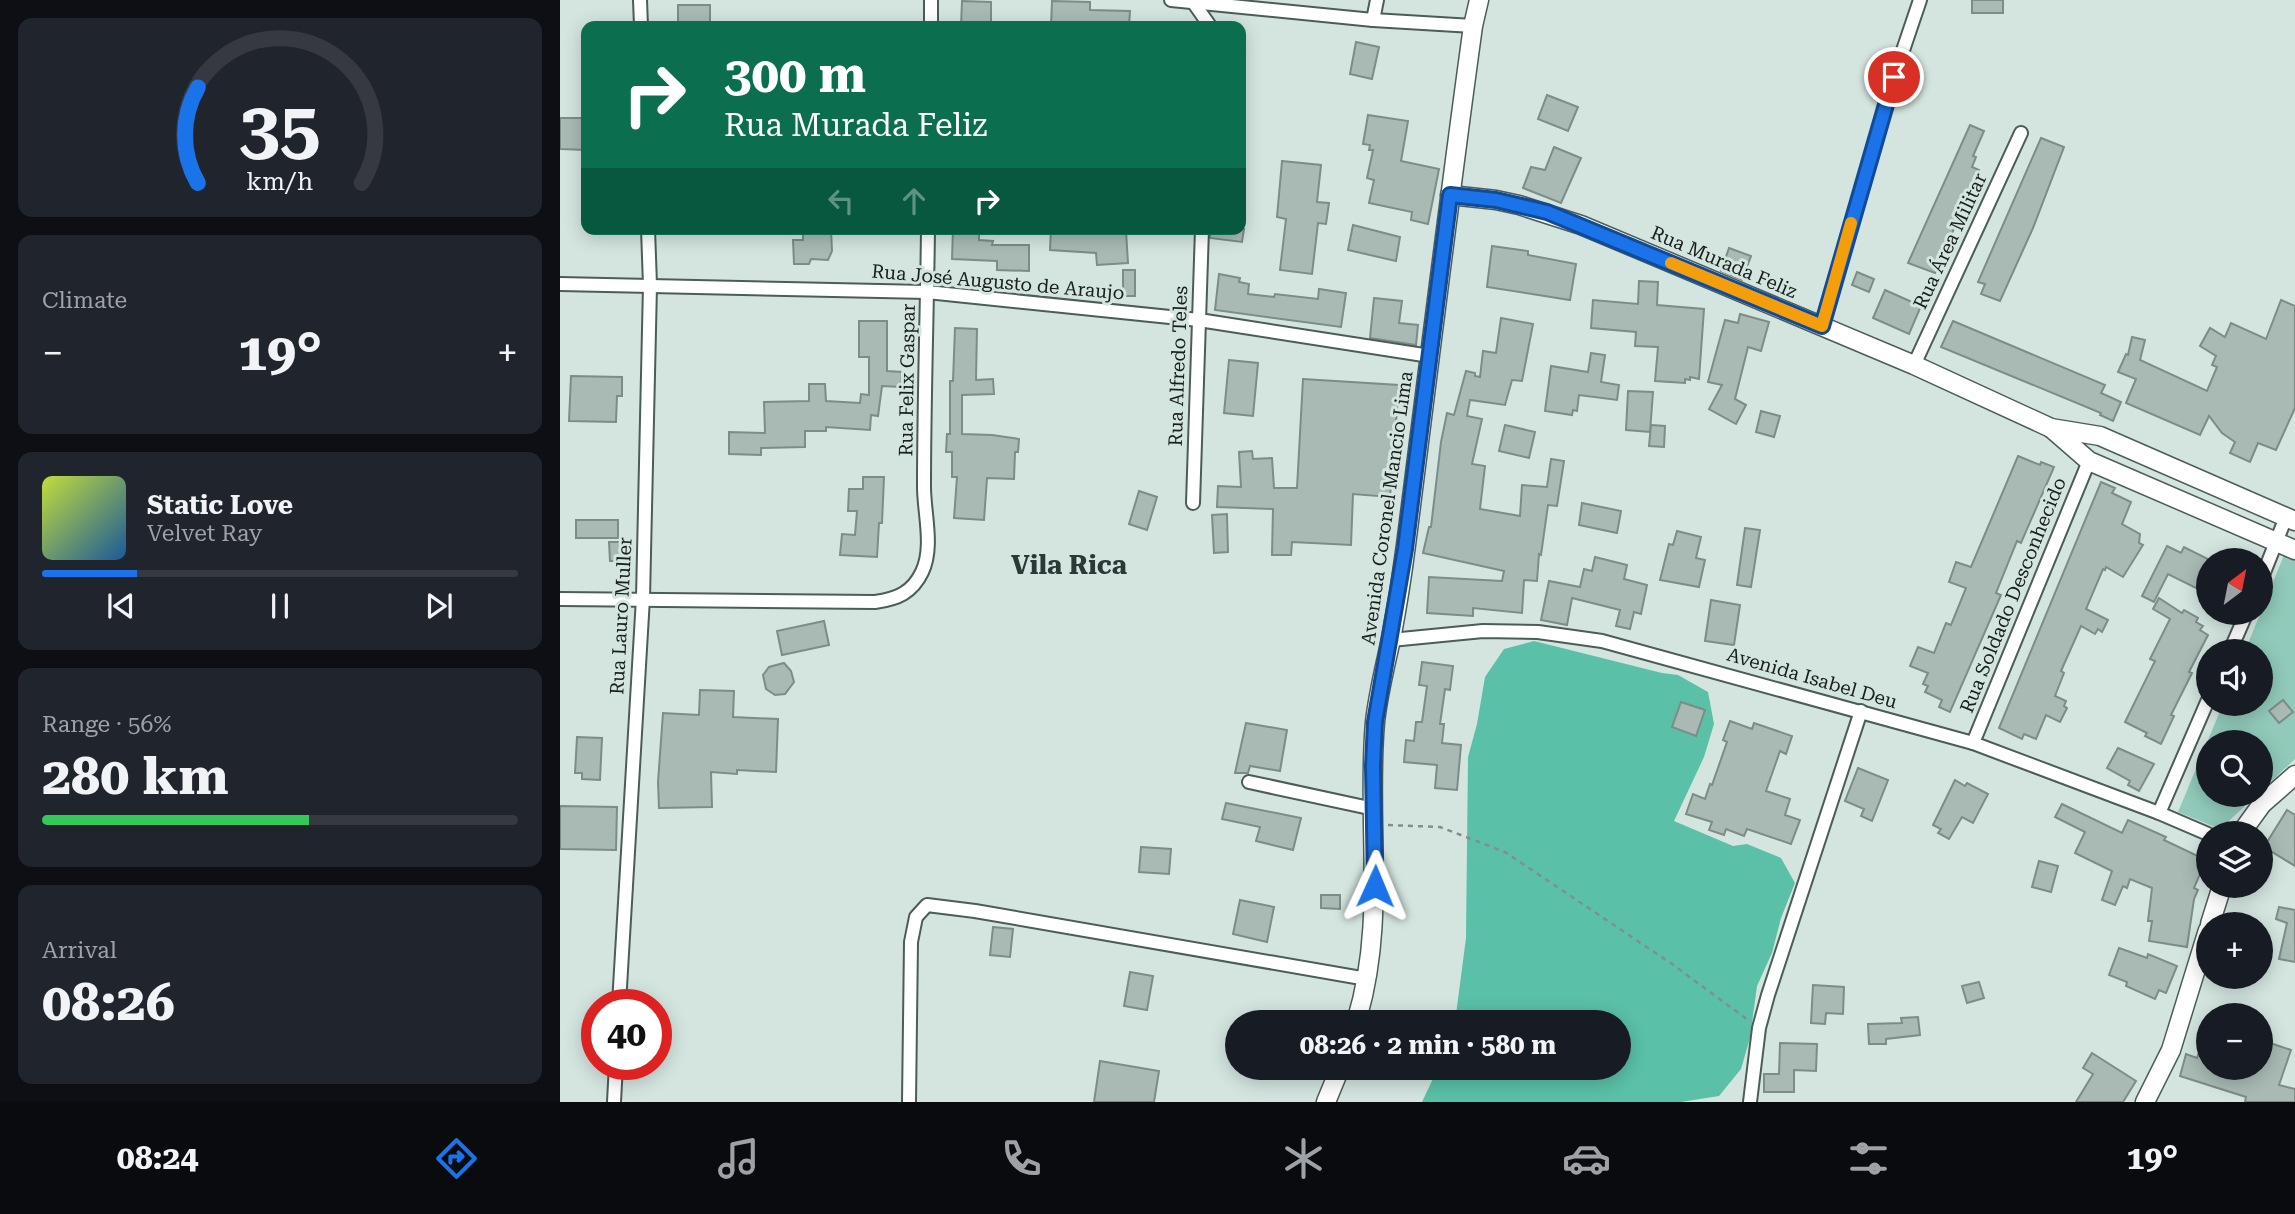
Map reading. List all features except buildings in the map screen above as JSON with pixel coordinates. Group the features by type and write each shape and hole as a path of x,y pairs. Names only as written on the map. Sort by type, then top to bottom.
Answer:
{"street":[{"path":"640,0 641,21"},
{"path":"931,0 931,21"},
{"path":"1171,0 1373,20 1473,26"},
{"path":"1373,20 1377,0"},
{"name":"Avenida Coronel Mancio Lima","path":"1359,1010 1367,979 1373,929 1375,722 1405,549 1450,195 1473,26 1479,0"},
{"path":"1822,326 1894,77 1920,0"},
{"path":"1193,2 1206,21"},
{"name":"Rua Área Militar","path":"1914,365 2021,133"},
{"name":"Rua Murada Feliz","path":"1450,195 1496,200 1547,212 1914,365 2051,428 2099,436 2291,519"},
{"name":"Rua Lauro Muller","path":"620,989 643,598 650,285 648,235"},
{"name":"Rua Felix Gaspar","path":"643,598 875,602 894,599 904,594 916,582 926,560 924,490 928,235"},
{"name":"Rua Alfredo Teles","path":"1194,503 1202,235"},
{"name":"Rua José Augusto de Araujo","path":"560,284 927,292 1199,320 1430,356"},
{"name":"Rua Murada Feliz","path":"2051,428 2089,461 2295,550"},
{"name":"Rua Soldado Desconhecido","path":"1973,743 2089,461"},
{"path":"2180,501 2192,474"},
{"path":"2273,552 2291,519"},
{"path":"560,599 643,598"},
{"name":"Avenida Isabel Deu","path":"1391,640 1483,631 1538,632 1602,641 1973,743 2196,829"},
{"path":"1750,1102 1759,1028 1768,995 1861,711"},
{"path":"2159,813 2201,716"},
{"path":"2250,821 2262,804 2295,775"},
{"path":"1249,782 1374,817"},
{"path":"909,1102 911,942 916,917 921,910 934,905 1367,979"},
{"path":"2145,1102 2158,1079 2183,1017 2196,972"},
{"path":"614,1102 615,1080"},
{"path":"1326,1102 1335,1080"}],"path":[{"path":"1374,817 1440,827 1505,852 1672,964 1759,1028"}],"green space":[{"path":"2284,555 2295,559 2295,759 2273,780 2273,730 2212,730 2218,716 2273,716 2273,639 2250,639 2256,625 2273,625 2273,582"},
{"path":"1534,641 1678,675 1708,692 1714,724 1704,757 1674,821 1733,846 1747,844 1781,858 1795,883 1781,918 1772,953 1757,986 1750,1038 1741,1069 1719,1096 1681,1102 1422,1102 1432,1080 1631,1080 1631,1010 1457,1010 1466,938 1468,757 1485,677 1504,649"},
{"path":"2196,769 2196,807 2244,807 2229,821 2200,821 2178,812"}],"slow traffic":[{"path":"1671,263 1822,326 1851,223"}],"district":[{"name":"Vila Rica","path":"1069,565"}],"route":[{"path":"1375,886 1375,722 1405,549 1450,195 1496,200 1547,212 1822,326 1894,77"}]}
